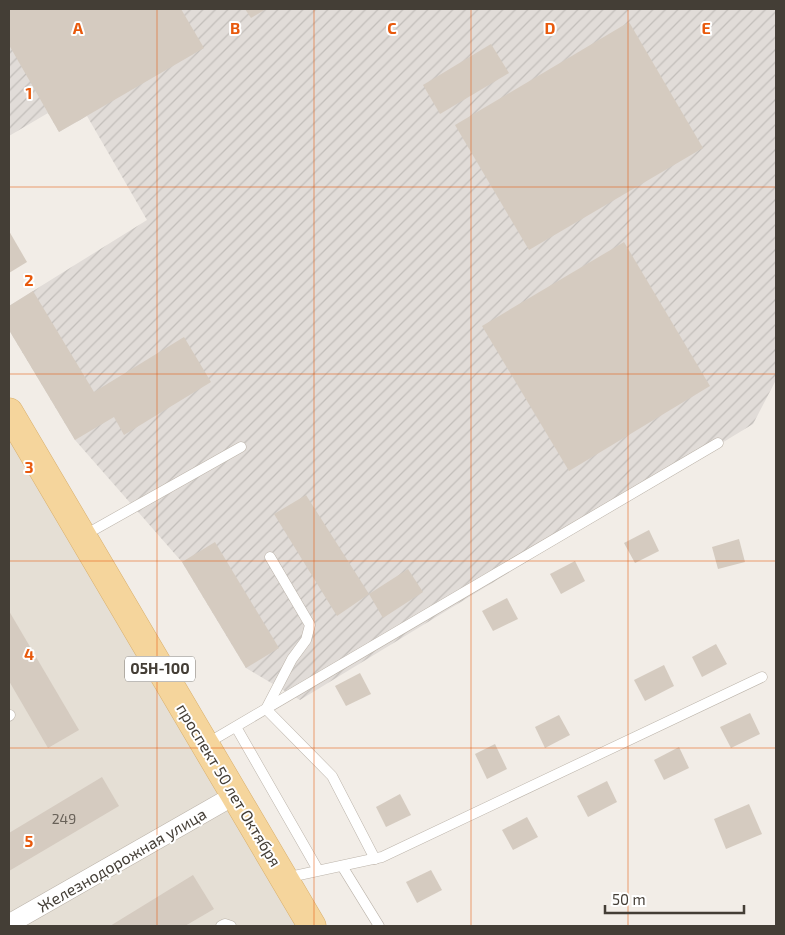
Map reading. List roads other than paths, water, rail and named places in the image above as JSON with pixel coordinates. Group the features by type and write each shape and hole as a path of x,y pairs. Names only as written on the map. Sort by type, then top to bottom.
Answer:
{"main road":[{"name":"проспект 50 лет Октября","path":"9,412 312,926"}],"street":[{"name":"Железнодорожная улица","path":"9,924 235,794"}],"lane":[{"path":"205,745 718,443"},
{"path":"82,537 241,447"},
{"path":"266,709 292,659 306,640 310,626 270,557"},
{"path":"284,878 375,859 762,678"},
{"path":"266,709 332,776 375,859"},
{"path":"236,727 318,870"},
{"path":"342,866 379,926"},
{"path":"221,926 225,924 231,926"}]}
